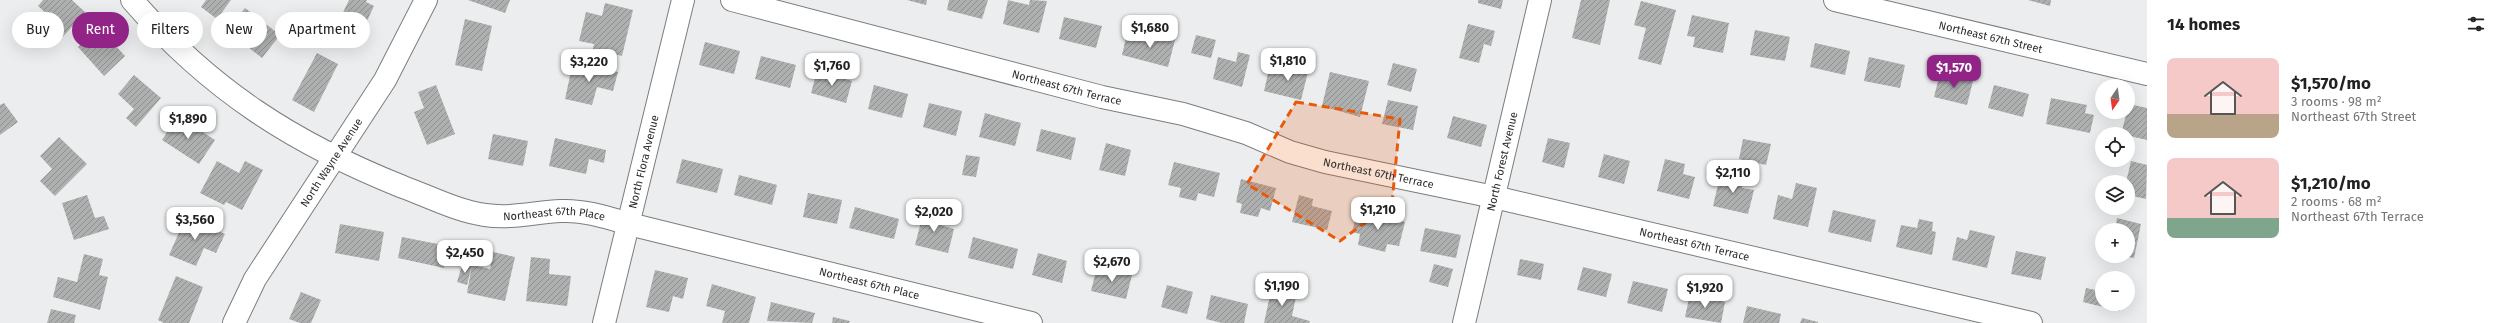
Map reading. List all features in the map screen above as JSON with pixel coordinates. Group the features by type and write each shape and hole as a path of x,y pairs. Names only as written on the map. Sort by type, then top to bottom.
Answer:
{"street":[{"name":"Northeast 67th Place","path":"132,0 173,46 238,101 292,136 360,170 465,212 508,216 561,211 583,212 1031,323"},
{"name":"North Wayne Avenue","path":"234,323 255,279 385,80 426,0"},
{"name":"North Flora Avenue","path":"604,323 683,0"},
{"name":"Northeast 67th Terrace","path":"732,0 1102,97 1183,114 1246,133 1290,152 1325,162 1494,197 2031,323"},
{"name":"North Forest Avenue","path":"1464,323 1540,0"},
{"name":"Northeast 67th Street","path":"1835,0 2147,74"}],"highlighted area":[{"path":"1296,102 1400,119 1392,203 1340,241 1247,184"}],"building":[{"path":"43,0 72,0 85,12 72,12 72,27 64,36 64,12 45,12 38,6"},
{"path":"206,0 231,0 222,12 211,12 211,14 201,7"},
{"path":"349,0 367,0 366,2 374,6 370,14 370,12 343,12"},
{"path":"468,0 510,0 505,13"},
{"path":"907,0 927,0 926,5"},
{"path":"949,0 988,0 982,19 947,10"},
{"path":"1008,0 1029,5 1030,0 1047,1 1039,33 1003,24"},
{"path":"1478,0 1503,0 1501,9 1478,3"},
{"path":"1581,0 1610,0 1600,45 1572,38"},
{"path":"2028,0 2051,0 2050,6"},
{"path":"1641,1 1676,10 1661,65 1638,59 1646,28 1634,25"},
{"path":"605,3 633,10 622,56 593,49 594,44 579,41 586,12 602,16"},
{"path":"245,8 250,12 242,12"},
{"path":"1692,15 1729,23 1723,53 1693,47 1695,37 1687,36"},
{"path":"1064,17 1102,26 1096,48 1059,39"},
{"path":"465,19 492,26 482,71 455,65"},
{"path":"1468,24 1495,31 1491,46 1484,44 1479,63 1459,58"},
{"path":"267,25 275,31 275,41 262,58 249,48 267,48"},
{"path":"1755,30 1790,37 1785,61 1750,55"},
{"path":"1160,32 1176,36 1168,67 1122,55 1127,33 1158,41"},
{"path":"1196,35 1216,40 1211,58 1191,53"},
{"path":"705,42 740,51 734,74 699,65"},
{"path":"1815,43 1850,51 1845,75 1810,67"},
{"path":"79,48 118,48 125,56 104,76"},
{"path":"1238,52 1250,55 1242,87 1213,79 1218,57 1236,62"},
{"path":"317,53 338,64 314,112 292,100"},
{"path":"761,56 796,65 790,88 755,79"},
{"path":"1869,57 1905,65 1900,88 1864,81"},
{"path":"573,62 618,72 613,91 597,87 592,105 565,99"},
{"path":"1393,63 1417,69 1411,92 1387,85"},
{"path":"1290,64 1309,68 1301,100 1264,91 1269,69 1287,74"},
{"path":"817,71 852,81 846,103 811,93"},
{"path":"1330,72 1369,81 1360,117 1322,106"},
{"path":"1940,73 1973,81 1967,105 1934,97"},
{"path":"134,75 161,98 136,127 126,118 134,109 118,94"},
{"path":"436,85 455,134 427,145 414,112 424,108 418,92"},
{"path":"874,85 908,94 902,118 868,109"},
{"path":"1994,85 2029,94 2023,117 1988,108"},
{"path":"2051,98 2087,105 2085,113 2094,115 2090,133 2046,124"},
{"path":"1388,100 1418,106 1413,130 1382,124"},
{"path":"4,103 18,122 0,135 0,105"},
{"path":"929,103 962,111 956,136 923,127"},
{"path":"2135,105 2147,108 2147,140 2135,137 2135,127 2123,127 2125,119 2135,119"},
{"path":"985,113 1021,123 1015,146 979,137"},
{"path":"178,116 215,140 199,164 162,140"},
{"path":"1453,116 1487,125 1481,147 1447,138"},
{"path":"1041,129 1076,138 1071,160 1036,151"},
{"path":"493,134 528,141 523,166 488,159"},
{"path":"59,137 87,164 55,196 40,181 52,169 40,156"},
{"path":"555,138 606,150 604,163 589,159 586,174 549,166"},
{"path":"1548,138 1570,143 1564,168 1542,162"},
{"path":"1743,139 1771,144 1766,165 1739,159"},
{"path":"1106,143 1131,150 1125,176 1099,170"},
{"path":"1604,154 1630,161 1624,184 1598,177"},
{"path":"966,155 980,157 976,177 962,175"},
{"path":"682,159 723,169 717,193 676,183"},
{"path":"1665,159 1685,164 1683,174 1695,177 1689,199 1657,191"},
{"path":"217,161 239,173 245,161 263,170 242,210 226,202 224,205 200,193"},
{"path":"1174,162 1220,173 1214,197 1198,193 1196,201 1179,197 1181,188 1168,185"},
{"path":"2135,162 2147,165 2146,199 2135,197 2135,175 2128,175 2130,167 2135,167"},
{"path":"1721,172 1744,178 1742,188 1754,190 1748,214 1713,206"},
{"path":"739,175 777,185 772,205 734,195"},
{"path":"1241,179 1276,188 1270,211 1261,208 1258,217 1240,213 1242,204 1236,202"},
{"path":"1796,183 1817,188 1808,227 1773,219 1778,195 1792,199"},
{"path":"808,193 842,200 837,224 803,217"},
{"path":"87,195 95,218 104,216 109,229 74,240 62,203"},
{"path":"1299,195 1313,199 1312,206 1332,211 1327,230 1292,222"},
{"path":"855,207 899,219 894,239 849,228"},
{"path":"924,210 940,214 937,224 954,229 948,253 915,245"},
{"path":"1358,210 1405,222 1399,246 1387,244 1385,252 1358,245 1360,234 1352,232"},
{"path":"1833,210 1876,220 1871,242 1828,232"},
{"path":"186,217 225,234 216,253 204,248 196,266 169,255"},
{"path":"2117,218 2141,224 2135,253 2135,223 2116,223"},
{"path":"1919,219 1933,222 1932,231 1936,232 1932,255 1896,247 1901,225 1917,228"},
{"path":"340,224 384,232 379,261 335,253"},
{"path":"1425,228 1461,235 1456,258 1420,251"},
{"path":"1970,230 1995,236 1987,268 1952,260 1957,237 1967,240"},
{"path":"402,237 448,246 444,268 398,258"},
{"path":"973,237 1018,249 1013,269 968,258"},
{"path":"2016,251 2046,257 2041,280 2011,274"},
{"path":"493,252 515,257 505,301 467,293 472,265 490,269"},
{"path":"1038,253 1067,261 1062,283 1032,275"},
{"path":"84,254 103,259 99,275 108,277 100,310 53,297 58,277 77,282"},
{"path":"531,257 550,259 549,274 571,276 567,306 526,301"},
{"path":"1520,259 1544,264 1541,280 1517,275"},
{"path":"463,262 472,265 467,285 457,282"},
{"path":"1434,264 1453,269 1448,287 1429,282"},
{"path":"1097,267 1132,275 1126,299 1091,291"},
{"path":"1583,267 1612,274 1606,297 1577,290"},
{"path":"655,270 688,278 683,299 673,296 669,312 646,307"},
{"path":"176,276 203,287 189,323 164,323 158,320"},
{"path":"1633,281 1668,289 1662,312 1627,303"},
{"path":"712,284 756,297 749,323 722,323 725,311 706,306"},
{"path":"1167,285 1193,292 1187,314 1161,307"},
{"path":"1272,286 1297,292 1292,316 1310,321 1309,323 1264,323"},
{"path":"2086,288 2095,290 2095,305 2083,302"},
{"path":"301,292 321,300 311,323 300,323 289,319"},
{"path":"1690,294 1725,302 1721,323 1685,317"},
{"path":"1211,295 1248,304 1244,323 1222,323 1206,319"},
{"path":"771,302 815,313 812,323 767,321"},
{"path":"1747,306 1781,314 1779,323 1743,323"},
{"path":"51,309 76,315 74,323 47,323"},
{"path":"833,317 850,321 849,323 832,323"},
{"path":"1802,318 1818,322 1818,323 1800,323"}]}
